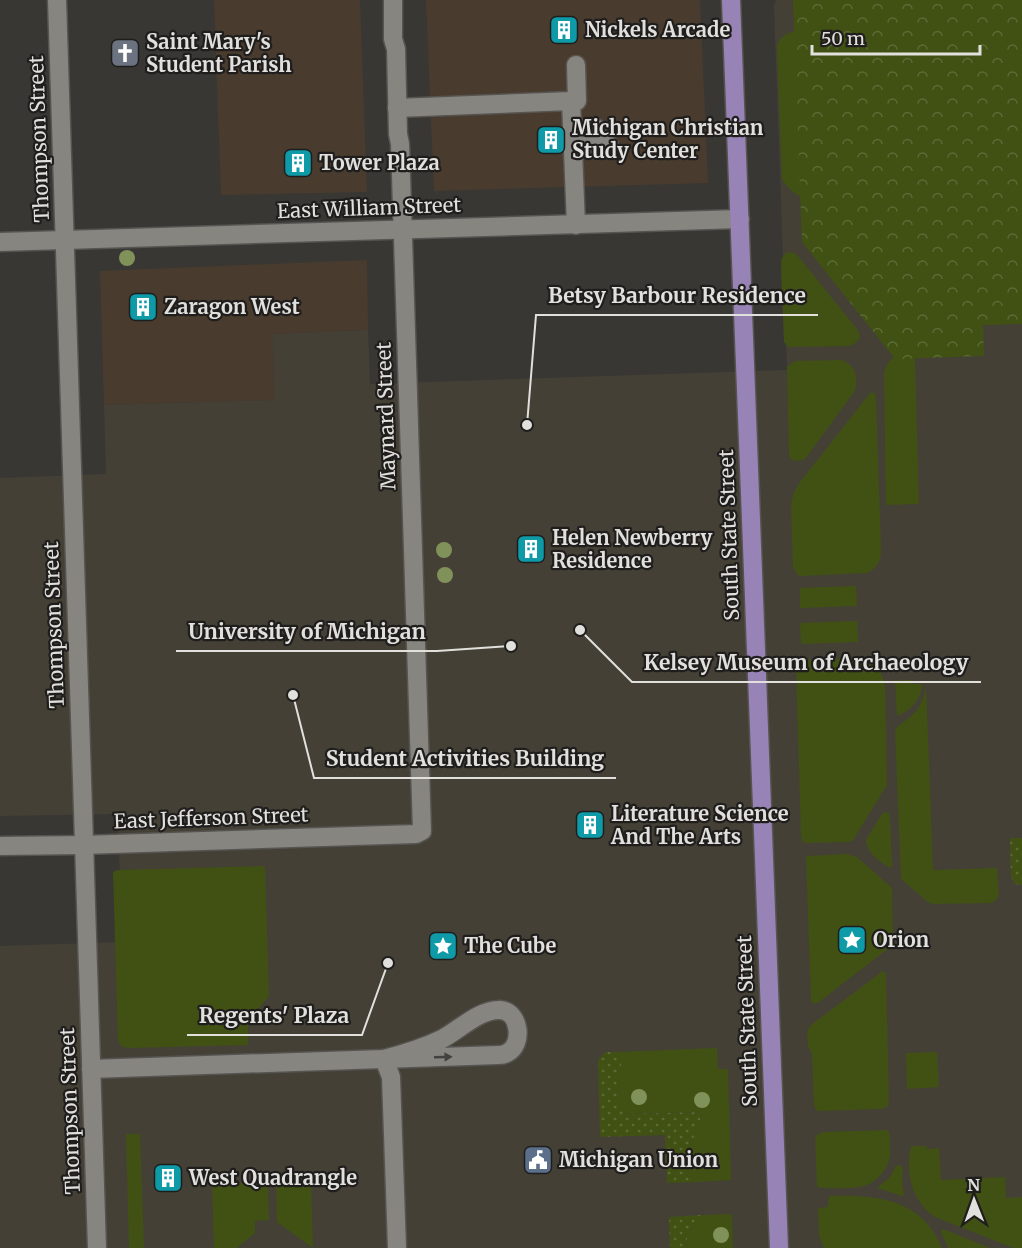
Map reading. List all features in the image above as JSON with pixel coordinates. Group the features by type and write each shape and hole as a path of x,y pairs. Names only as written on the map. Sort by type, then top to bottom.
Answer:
{"main road":[{"name":"South State Street","path":"731,0 779,1248"}],"street":[{"name":"Thompson Street","path":"57,0 97,1248"},
{"name":"Maynard Street","path":"393,0 393,39 396,49 400,144 422,831"},
{"path":"398,108 578,101 576,65"},
{"path":"571,101 576,225"},
{"path":"572,138 596,128"},
{"path":"572,138 609,145"},
{"name":"East William Street","path":"0,242 740,219"},
{"name":"East Jefferson Street","path":"0,846 417,834 422,831"},
{"path":"91,1070 498,1055 514,1048 517,1039 516,1024 510,1013 504,1010 492,1010 415,1051 384,1059"},
{"path":"384,1059 391,1077 397,1248"}],"shaded area":[{"path":"214,0 360,0 367,192 221,195"},
{"path":"426,0 700,0 708,183 434,191"},
{"path":"776,0 1022,0 1022,1248 0,1248 0,946 122,942 118,814 0,816 0,478 106,474 104,405 274,400 273,334 368,330 370,384 787,370 774,6"},
{"path":"367,260 368,330 273,334 274,400 104,405 100,271"}],"green space":[{"path":"793,0 1022,0 1022,324 983,325 984,356 895,359 802,242"},
{"path":"798,31 807,199 793,192 782,179 777,46 785,35"},
{"path":"788,252 798,256 857,329 859,340 849,346 788,347 784,342 781,264 783,256"},
{"path":"898,355 914,357 915,360 919,504 886,505 884,373 888,362"},
{"path":"842,360 855,373 854,392 805,459 792,460 789,456 787,367 795,361"},
{"path":"871,392 875,394 876,399 881,549 879,560 876,567 867,573 800,576 793,567 791,504 794,492"},
{"path":"856,586 857,606 800,608 800,588"},
{"path":"857,621 858,642 801,644 800,623"},
{"path":"865,658 879,670 885,687 887,785 853,840 805,843 801,836 796,665 804,660"},
{"path":"911,680 911,684 922,686 919,696 910,708 897,716 895,681"},
{"path":"926,684 933,870 997,868 999,895 992,903 933,904 901,879 895,731 919,707"},
{"path":"885,812 889,813 890,818 892,866 890,868 871,853 866,840"},
{"path":"1010,838 1022,838 1022,885 1015,884 1011,877"},
{"path":"847,854 857,857 892,888 893,941 890,947 814,1004 811,1001 806,856"},
{"path":"265,866 269,996 248,1021 248,1045 128,1048 121,1046 118,1040 113,872 117,870"},
{"path":"883,971 886,973 888,1106 879,1109 817,1111 814,1106 812,1056 808,1047 808,1029"},
{"path":"717,1048 718,1069 728,1069 731,1180 697,1182 687,1169 686,1157 699,1126 701,1112 627,1114 618,1109 617,1076 621,1068 621,1056 617,1052"},
{"path":"605,1052 617,1052 621,1055 621,1068 617,1076 618,1109 628,1114 702,1112 686,1157 687,1169 697,1182 667,1183 665,1135 599,1137 598,1060"},
{"path":"937,1052 939,1087 907,1089 906,1053"},
{"path":"888,1130 889,1159 882,1173 874,1181 855,1188 817,1186 815,1139 817,1135 822,1132"},
{"path":"126,1134 140,1134 144,1248 129,1248"},
{"path":"911,1146 927,1146 927,1149 939,1148 941,1180 1005,1177 1006,1198 1022,1197 1022,1248 1013,1248 935,1217 927,1211 912,1186 909,1166"},
{"path":"900,1165 903,1168 904,1195 877,1188 890,1177 896,1166"},
{"path":"268,1182 269,1220 255,1221 255,1233 237,1248 214,1248 212,1184"},
{"path":"276,1182 311,1182 313,1248 277,1222"},
{"path":"829,1196 880,1199 910,1209 933,1231 942,1248 824,1248 819,1236 818,1208 828,1207"},
{"path":"732,1214 733,1248 686,1248 690,1230 702,1215"},
{"path":"702,1215 690,1230 686,1248 670,1248 669,1217"},
{"path":"943,1229 990,1248 948,1248 941,1232"}],"place":[{"name":"Nickels Arcade","path":"564,30"},
{"name":"Saint Mary's Student Parish","path":"125,53"},
{"name":"Michigan Christian Study Center","path":"551,140"},
{"name":"Tower Plaza","path":"298,163"},
{"name":"Zaragon West","path":"143,307"},
{"name":"Betsy Barbour Residence","path":"527,425"},
{"name":"Helen Newberry Residence","path":"531,549"},
{"name":"Kelsey Museum of Archaeology","path":"580,630"},
{"name":"University of Michigan","path":"511,646"},
{"name":"Student Activities Building","path":"293,695"},
{"name":"Literature Science And The Arts","path":"590,825"},
{"name":"Orion","path":"852,940"},
{"name":"The Cube","path":"443,946"},
{"name":"Regents' Plaza","path":"388,963"},
{"name":"Michigan Union","path":"538,1160"},
{"name":"West Quadrangle","path":"168,1178"}]}
